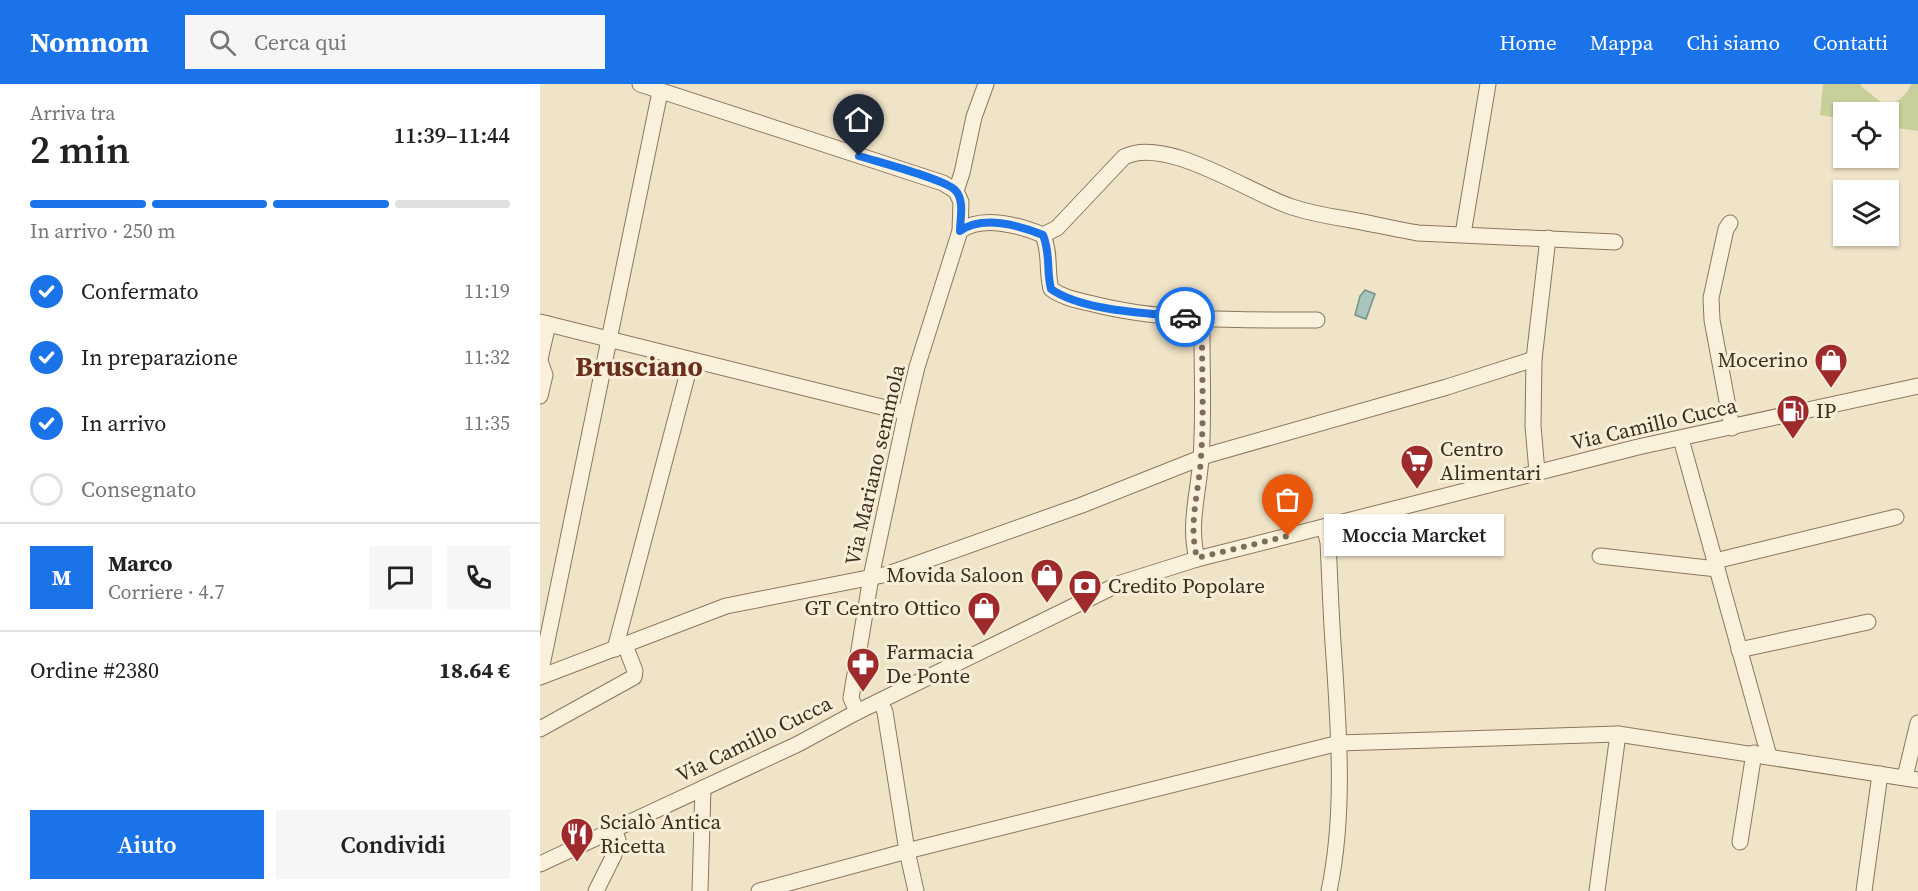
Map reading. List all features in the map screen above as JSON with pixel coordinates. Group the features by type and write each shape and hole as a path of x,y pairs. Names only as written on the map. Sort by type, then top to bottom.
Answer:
{"street":[{"path":"640,84 943,183 956,191 974,117 986,84"},
{"path":"1463,234 1488,84"},
{"path":"540,676 660,92"},
{"path":"1043,235 1057,228 1124,157 1141,152 1169,156 1197,164 1290,207 1387,229 1418,233 1615,242"},
{"name":"Via Mariano semmola","path":"857,712 851,698 871,578 906,413 917,367 960,231 961,202 956,191"},
{"path":"960,231 970,224 991,223 1025,228 1043,235 1049,248 1048,280 1051,289 1060,296 1121,311 1198,318 1317,320"},
{"path":"1730,223 1725,229 1711,298 1712,320 1732,428"},
{"path":"1537,472 1533,426 1534,359 1548,238"},
{"path":"1197,558 1193,511 1201,458 1202,336 1198,318"},
{"path":"540,396 545,375 540,360 544,323 906,413"},
{"path":"540,676 726,606 888,574 1082,505 1201,458 1447,387 1534,359"},
{"path":"540,729 634,677 635,671 620,647 691,361"},
{"name":"Via Camillo Cucca","path":"540,864 798,744 857,712 1121,583 1197,558 1537,472 1918,386"},
{"path":"1681,439 1739,650 1761,755 1740,842"},
{"path":"1600,556 1716,565 1896,517"},
{"path":"1324,527 1328,542 1339,743 1338,805 1329,891"},
{"path":"1739,650 1868,621"},
{"path":"880,701 885,712 907,851 916,891"},
{"path":"759,891 907,851 1339,743 1618,734 1912,778 1918,723"},
{"path":"1597,891 1618,734"},
{"path":"1864,891 1880,774"},
{"path":"700,891 703,789"},
{"path":"596,891 614,855 618,840 614,830"}],"green space":[{"path":"1823,84 1861,84 1881,102 1833,102 1833,117 1820,115"},
{"path":"1911,84 1918,84 1918,131 1899,128 1899,102 1895,102"}],"water":[{"path":"1365,290 1375,294 1366,319 1355,315 1360,296"}],"way so far":[{"path":"1185,317 1198,318 1202,328 1201,458 1193,511 1194,547 1197,558 1288,536"}],"place":[{"name":"Mocerino","path":"1831,389"},
{"name":"IP","path":"1793,440"},
{"name":"Centro Alimentari","path":"1417,490"},
{"name":"Moccia Marcket","path":"1288,536"},
{"name":"Movida Saloon","path":"1047,604"},
{"name":"Credito Popolare","path":"1085,615"},
{"name":"GT Centro Ottico","path":"984,637"},
{"name":"Farmacia De Ponte","path":"863,693"},
{"name":"Scialò Antica Ricetta","path":"577,863"}],"district":[{"name":"Brusciano","path":"639,367"}],"route":[{"path":"859,156 943,183 956,191 961,202 960,231 970,224 991,223 1025,228 1043,235 1049,248 1048,280 1051,289 1060,296 1121,311 1185,317"}]}
